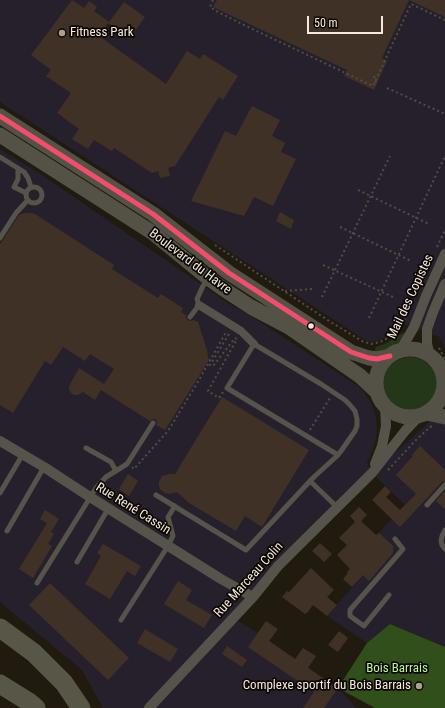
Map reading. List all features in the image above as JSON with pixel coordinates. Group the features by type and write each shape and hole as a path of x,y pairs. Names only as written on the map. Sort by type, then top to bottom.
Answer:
{"highway":[{"path":"0,628 34,653 64,683 81,708"},
{"path":"0,684 36,708"}],"main road":[{"name":"Boulevard du Havre","path":"0,116 153,214 229,273 351,352 377,359 395,353"},
{"name":"Boulevard du Havre","path":"0,135 153,233 208,278 251,307 290,327 360,376 377,392"},
{"path":"411,349 438,353 435,360 442,372 444,386 439,401 431,410 422,414 406,417 395,413 385,405 377,392 376,380 382,364 395,353 411,349"},
{"path":"422,414 445,417"}],"street":[{"name":"Mail des Copistes","path":"395,353 414,327 445,254"},
{"name":"Mail des Copistes","path":"438,353 427,344 427,329 445,284"},
{"path":"199,304 242,331 254,344"},
{"name":"Rue Marceau Colin","path":"372,473 382,446 386,426 385,405"},
{"name":"Rue Marceau Colin","path":"151,707 253,597 278,566 372,473 405,431 422,414"},
{"name":"Rue René Cassin","path":"0,441 44,467 221,579 253,597"}],"lane":[{"path":"0,156 24,172 31,187"},
{"path":"18,168 18,179 14,187 26,193 28,200"},
{"path":"26,193 31,187 36,187 41,192 40,200 36,202 28,200"},
{"path":"0,238 16,213 28,200"},
{"path":"190,317 199,304 198,299 208,278"},
{"path":"156,495 246,550 310,481 338,456 355,431 357,419 350,405 333,392 254,344 226,388 338,456"},
{"path":"37,583 96,488 106,477 127,464 153,423"},
{"path":"86,448 111,462 116,471"},
{"path":"0,492 23,454"},
{"path":"7,531 44,467"},
{"path":"310,481 337,507"},
{"path":"427,505 445,485"},
{"path":"121,620 173,536 168,517 175,506"},
{"path":"77,562 108,508"},
{"path":"445,530 441,541 445,549"},
{"path":"389,595 364,626 350,616 350,610 403,549 395,539"}],"path":[{"path":"213,0 210,7 244,25 373,86 411,4 445,20"},
{"path":"374,76 376,83 378,83"},
{"path":"387,88 445,114"},
{"path":"322,297 390,156"},
{"path":"369,318 445,156"},
{"path":"358,190 429,224"},
{"path":"340,227 411,261"},
{"path":"215,245 335,325 366,343 371,344 380,342 401,328 406,331"},
{"path":"323,265 393,297"},
{"path":"284,291 312,290"},
{"path":"127,464 134,469 168,431 226,332 229,334 210,365 213,366 235,338 237,338 208,391 219,398 226,388"},
{"path":"306,436 333,392"}],"shaded area":[{"path":"0,0 445,0 445,347 438,336 404,324 395,328 378,341 371,342 365,340 0,102"},
{"path":"0,149 42,175 231,305 251,316 358,386 370,401 376,417 377,428 373,450 367,462 372,473 233,618 258,633 338,688 356,708 103,708 82,670 0,602"},
{"path":"429,422 445,423 445,647 390,624 367,643 327,616 363,575 350,563 405,505 372,473"}],"green space":[{"path":"403,333 405,334 399,344 395,347 373,354 376,347 387,343"},
{"path":"405,357 415,357 425,361 433,369 437,379 437,389 433,399 425,407 415,411 405,411 395,407 387,399 383,389 383,379 387,369 395,361"},
{"name":"Bois Barrais","path":"390,624 445,647 445,708 375,708 338,688 367,643"}],"building":[{"path":"72,0 84,8 89,1 97,7 94,11 109,22 124,2 145,17 129,39 108,23 99,36 166,84 187,51 200,59 203,54 238,76 223,100 219,97 175,166 168,168 170,176 160,178 158,171 152,173 114,148 112,151 94,140 88,149 72,139 79,129 57,113 71,93 46,76 51,70 31,55"},
{"path":"217,0 409,0 382,58 387,61 374,90 344,76 347,70 213,7"},
{"path":"409,0 445,0 445,17"},
{"path":"252,106 280,120 272,136 285,143 281,152 296,159 273,206 254,197 244,216 191,201 225,131 236,136"},
{"path":"280,212 294,220 291,229 276,221"},
{"path":"24,213 35,214 114,265 112,269 158,298 161,294 183,308 181,312 186,315 188,320 198,322 209,360 165,430 156,425 157,422 155,419 150,421 101,390 95,400 83,392 78,395 71,393 69,386 79,368 104,384 114,369 90,354 85,361 63,347 51,365 45,361 13,413 0,405 0,244 19,215"},
{"path":"222,397 309,450 262,527 245,516 236,531 189,503 177,492 169,494 165,493 159,487 159,482 162,476 175,474"},
{"path":"420,446 445,470 445,481 442,482 400,527 372,500 385,486 391,492 386,497 400,510 416,494 396,475"},
{"path":"128,474 138,481 129,496 119,489"},
{"path":"445,491 445,509 436,501"},
{"path":"359,507 367,515 361,521 376,535 379,533 393,546 393,553 369,581 363,575 352,587 343,579 350,569 337,555 347,545 339,538 355,522 350,516"},
{"path":"45,510 59,519 51,532 54,534 48,544 52,546 33,578 19,569 47,523 40,519"},
{"path":"320,543 332,554 324,562 312,551"},
{"path":"103,544 141,566 135,576 127,571 110,599 85,584 101,556 97,553"},
{"path":"311,568 334,590 327,597 337,605 327,616 313,605 305,614 282,597 287,591 289,592"},
{"path":"178,581 192,590 186,600 212,615 204,628 164,604"},
{"path":"50,583 129,658 108,680 29,605"},
{"path":"266,621 278,629 269,641 295,659 303,648 316,656 308,668 338,688 324,708 303,708 314,692 248,647"},
{"path":"145,629 178,649 170,662 137,643"},
{"path":"339,631 348,638 338,652 328,645"},
{"path":"227,646 247,660 242,667 222,654"}],"transit line":[{"path":"0,116 153,214 229,273 351,352 377,359 390,356"}],"place":[{"name":"Fitness Park","path":"62,33"},
{"name":"Complexe sportif du Bois Barrais","path":"419,686"}]}
